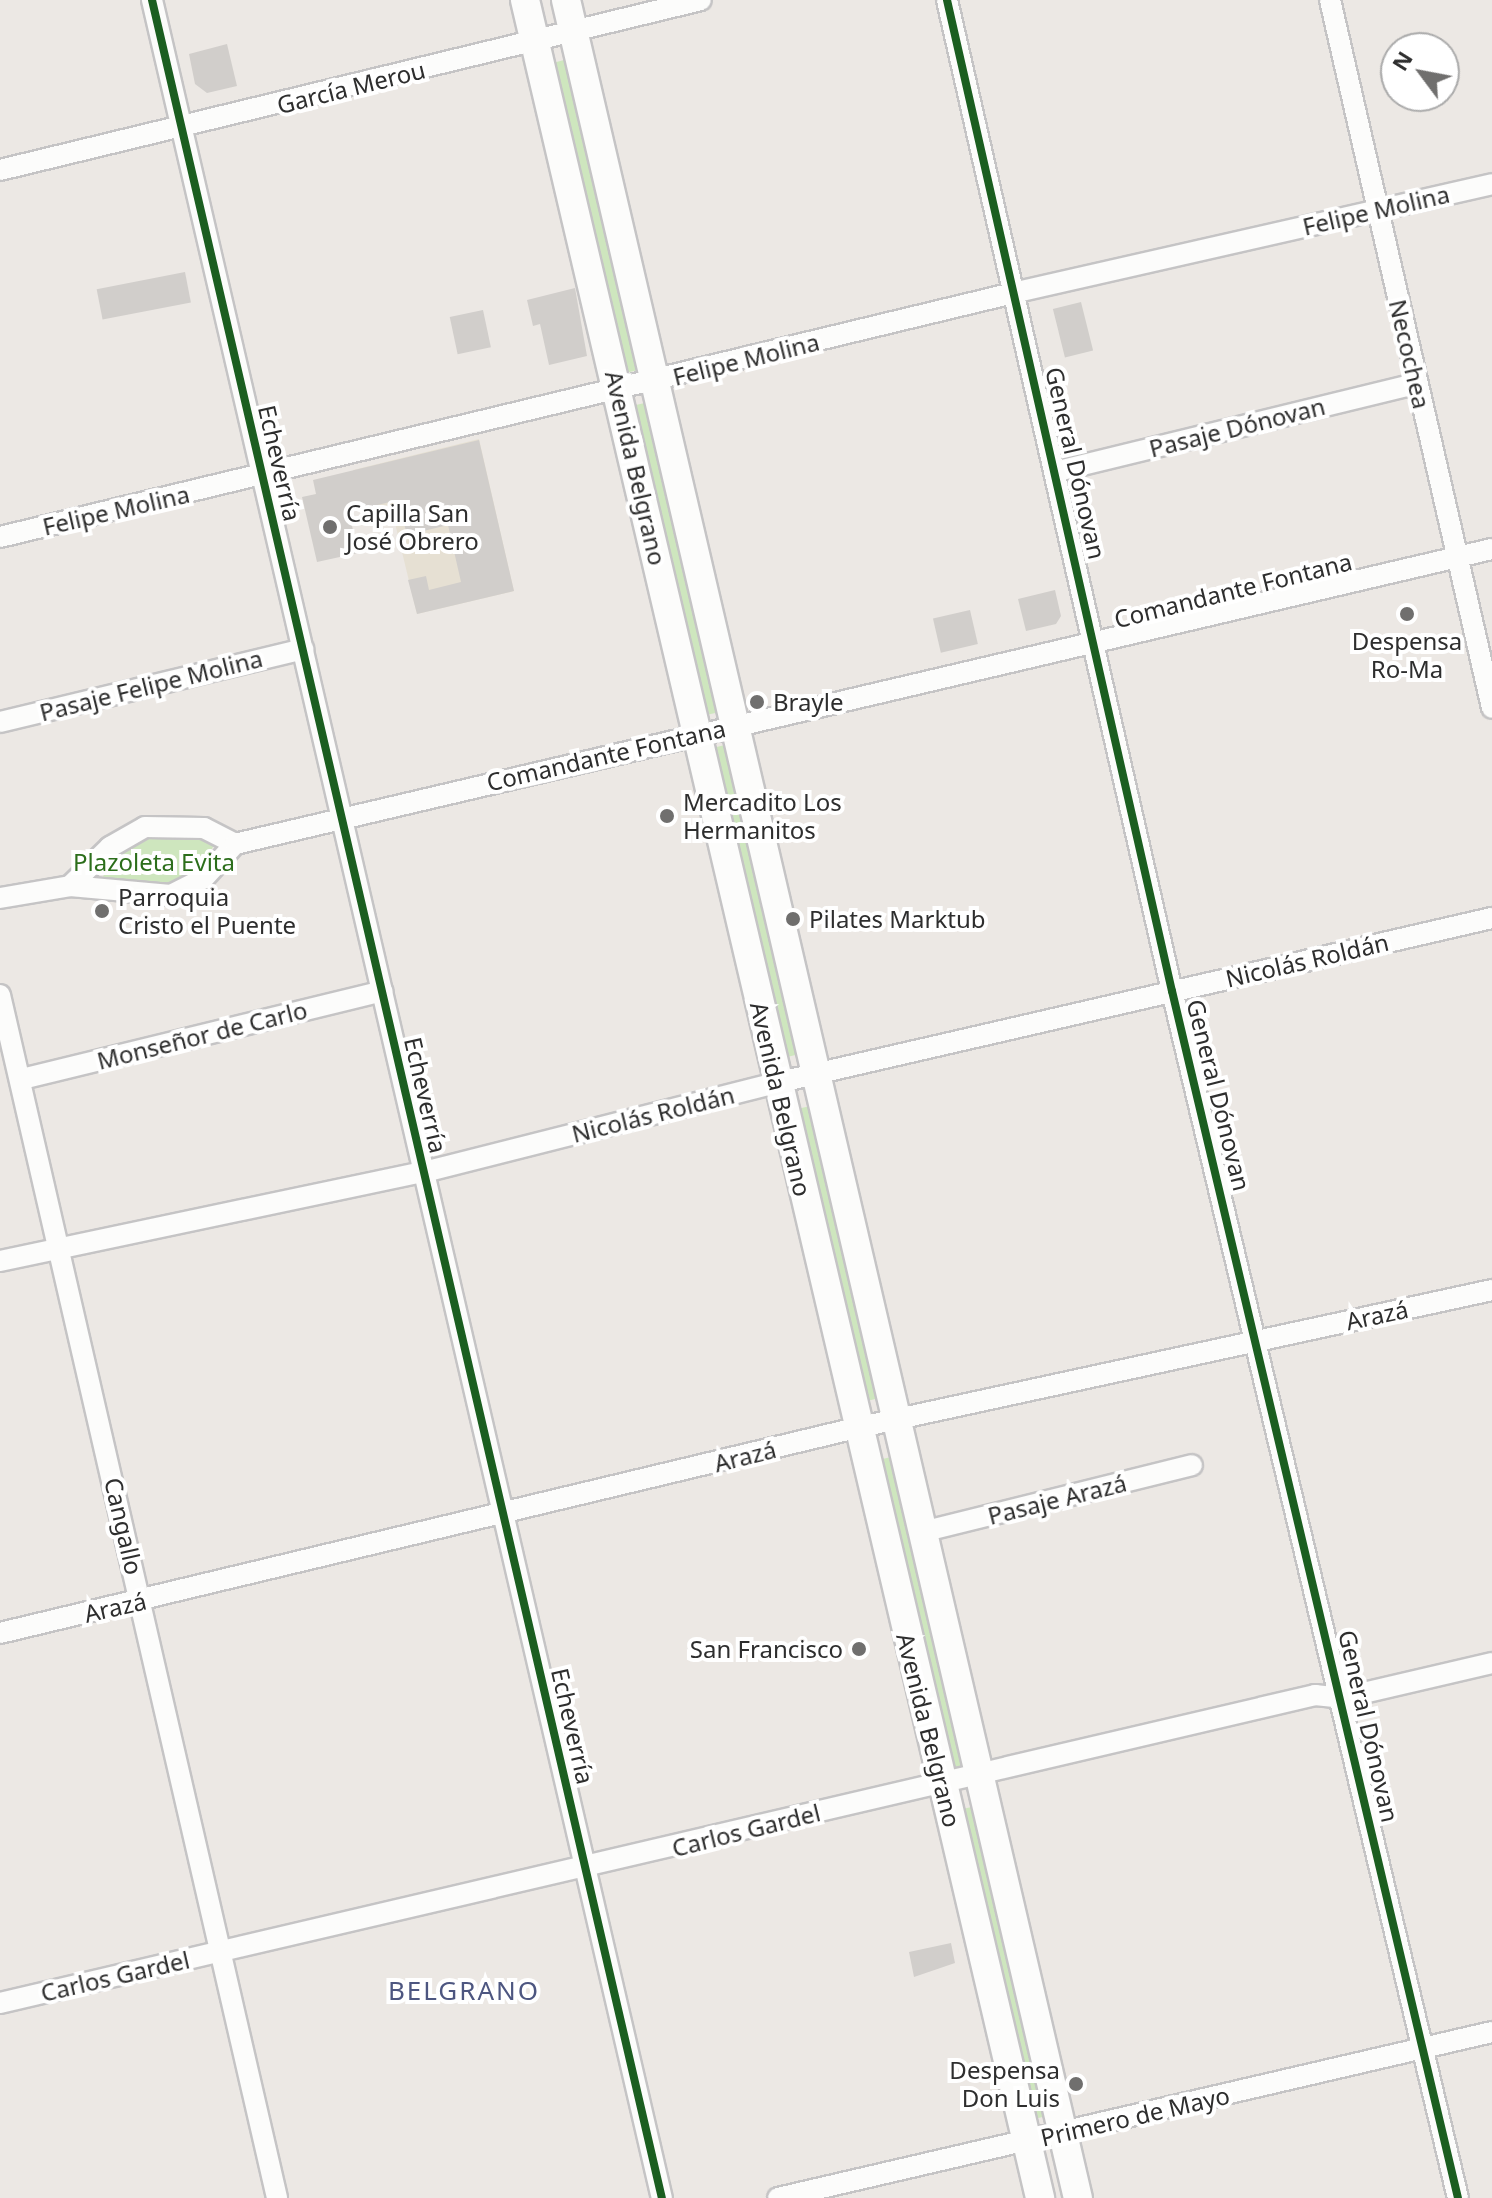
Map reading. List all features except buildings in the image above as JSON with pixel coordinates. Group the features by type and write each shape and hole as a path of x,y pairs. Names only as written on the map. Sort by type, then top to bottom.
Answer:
{"main road":[{"name":"Avenida Belgrano","path":"525,0 698,733 856,1428 1040,2198"},
{"name":"Avenida Belgrano","path":"566,0 658,380 815,1076 1078,2198"}],"street":[{"name":"Echeverría","path":"152,0 662,2198"},
{"name":"García Merou","path":"0,170 701,0"},
{"name":"General Dónovan","path":"947,0 1058,471 1172,991 1258,1341 1458,2198"},
{"name":"Necochea","path":"1330,0 1492,708"},
{"name":"Felipe Molina","path":"0,537 1017,292 1492,184"},
{"name":"Pasaje Dónovan","path":"1058,471 1416,384"},
{"name":"Comandante Fontana","path":"235,844 1492,549"},
{"name":"Pasaje Felipe Molina","path":"0,722 303,649"},
{"path":"0,898 70,886 171,895 203,879 235,844 204,828 145,827 110,847 70,886"},
{"name":"Nicolás Roldán","path":"0,1261 424,1172 776,1083 1492,918"},
{"name":"Monseñor de Carlo","path":"22,1079 382,991"},
{"name":"Cangallo","path":"0,995 22,1079 277,2198"},
{"name":"Arazá","path":"0,1633 504,1515 856,1428 896,1422 1492,1290"},
{"name":"Pasaje Arazá","path":"922,1532 1192,1465"},
{"name":"Carlos Gardel","path":"0,2003 586,1869 942,1783 980,1777 1315,1695 1342,1698 1492,1663"},
{"name":"Primero de Mayo","path":"778,2198 1492,2032"}],"shaded area":[{"path":"479,439 514,591 417,614 394,519 366,525 353,470"}],"green space":[{"path":"564,60 643,369 625,373 549,64"},
{"path":"649,402 721,712 702,716 630,406"},
{"path":"725,745 797,1055 784,1058 712,748"},
{"name":"Plazoleta Evita","path":"195,836 214,844 207,862 177,884 131,889 103,877 110,859 146,837"},
{"path":"815,1105 882,1397 867,1401 799,1109"},
{"path":"891,1457 963,1767 949,1770 877,1460"},
{"path":"976,1806 1048,2116 1032,2119 960,1810"}],"cycle path":[{"path":"152,0 662,2198"},
{"path":"947,0 1172,991 1458,2198"}],"place":[{"name":"Capilla San José Obrero","path":"330,527"},
{"name":"Despensa Ro-Ma","path":"1407,614"},
{"name":"Brayle","path":"757,702"},
{"name":"Mercadito Los Hermanitos","path":"667,816"},
{"name":"Parroquia Cristo el Puente","path":"102,911"},
{"name":"Pilates Marktub","path":"793,919"},
{"name":"San Francisco","path":"859,1649"},
{"name":"Despensa Don Luis","path":"1076,2084"}],"district":[{"name":"BELGRANO","path":"464,1991"}]}
